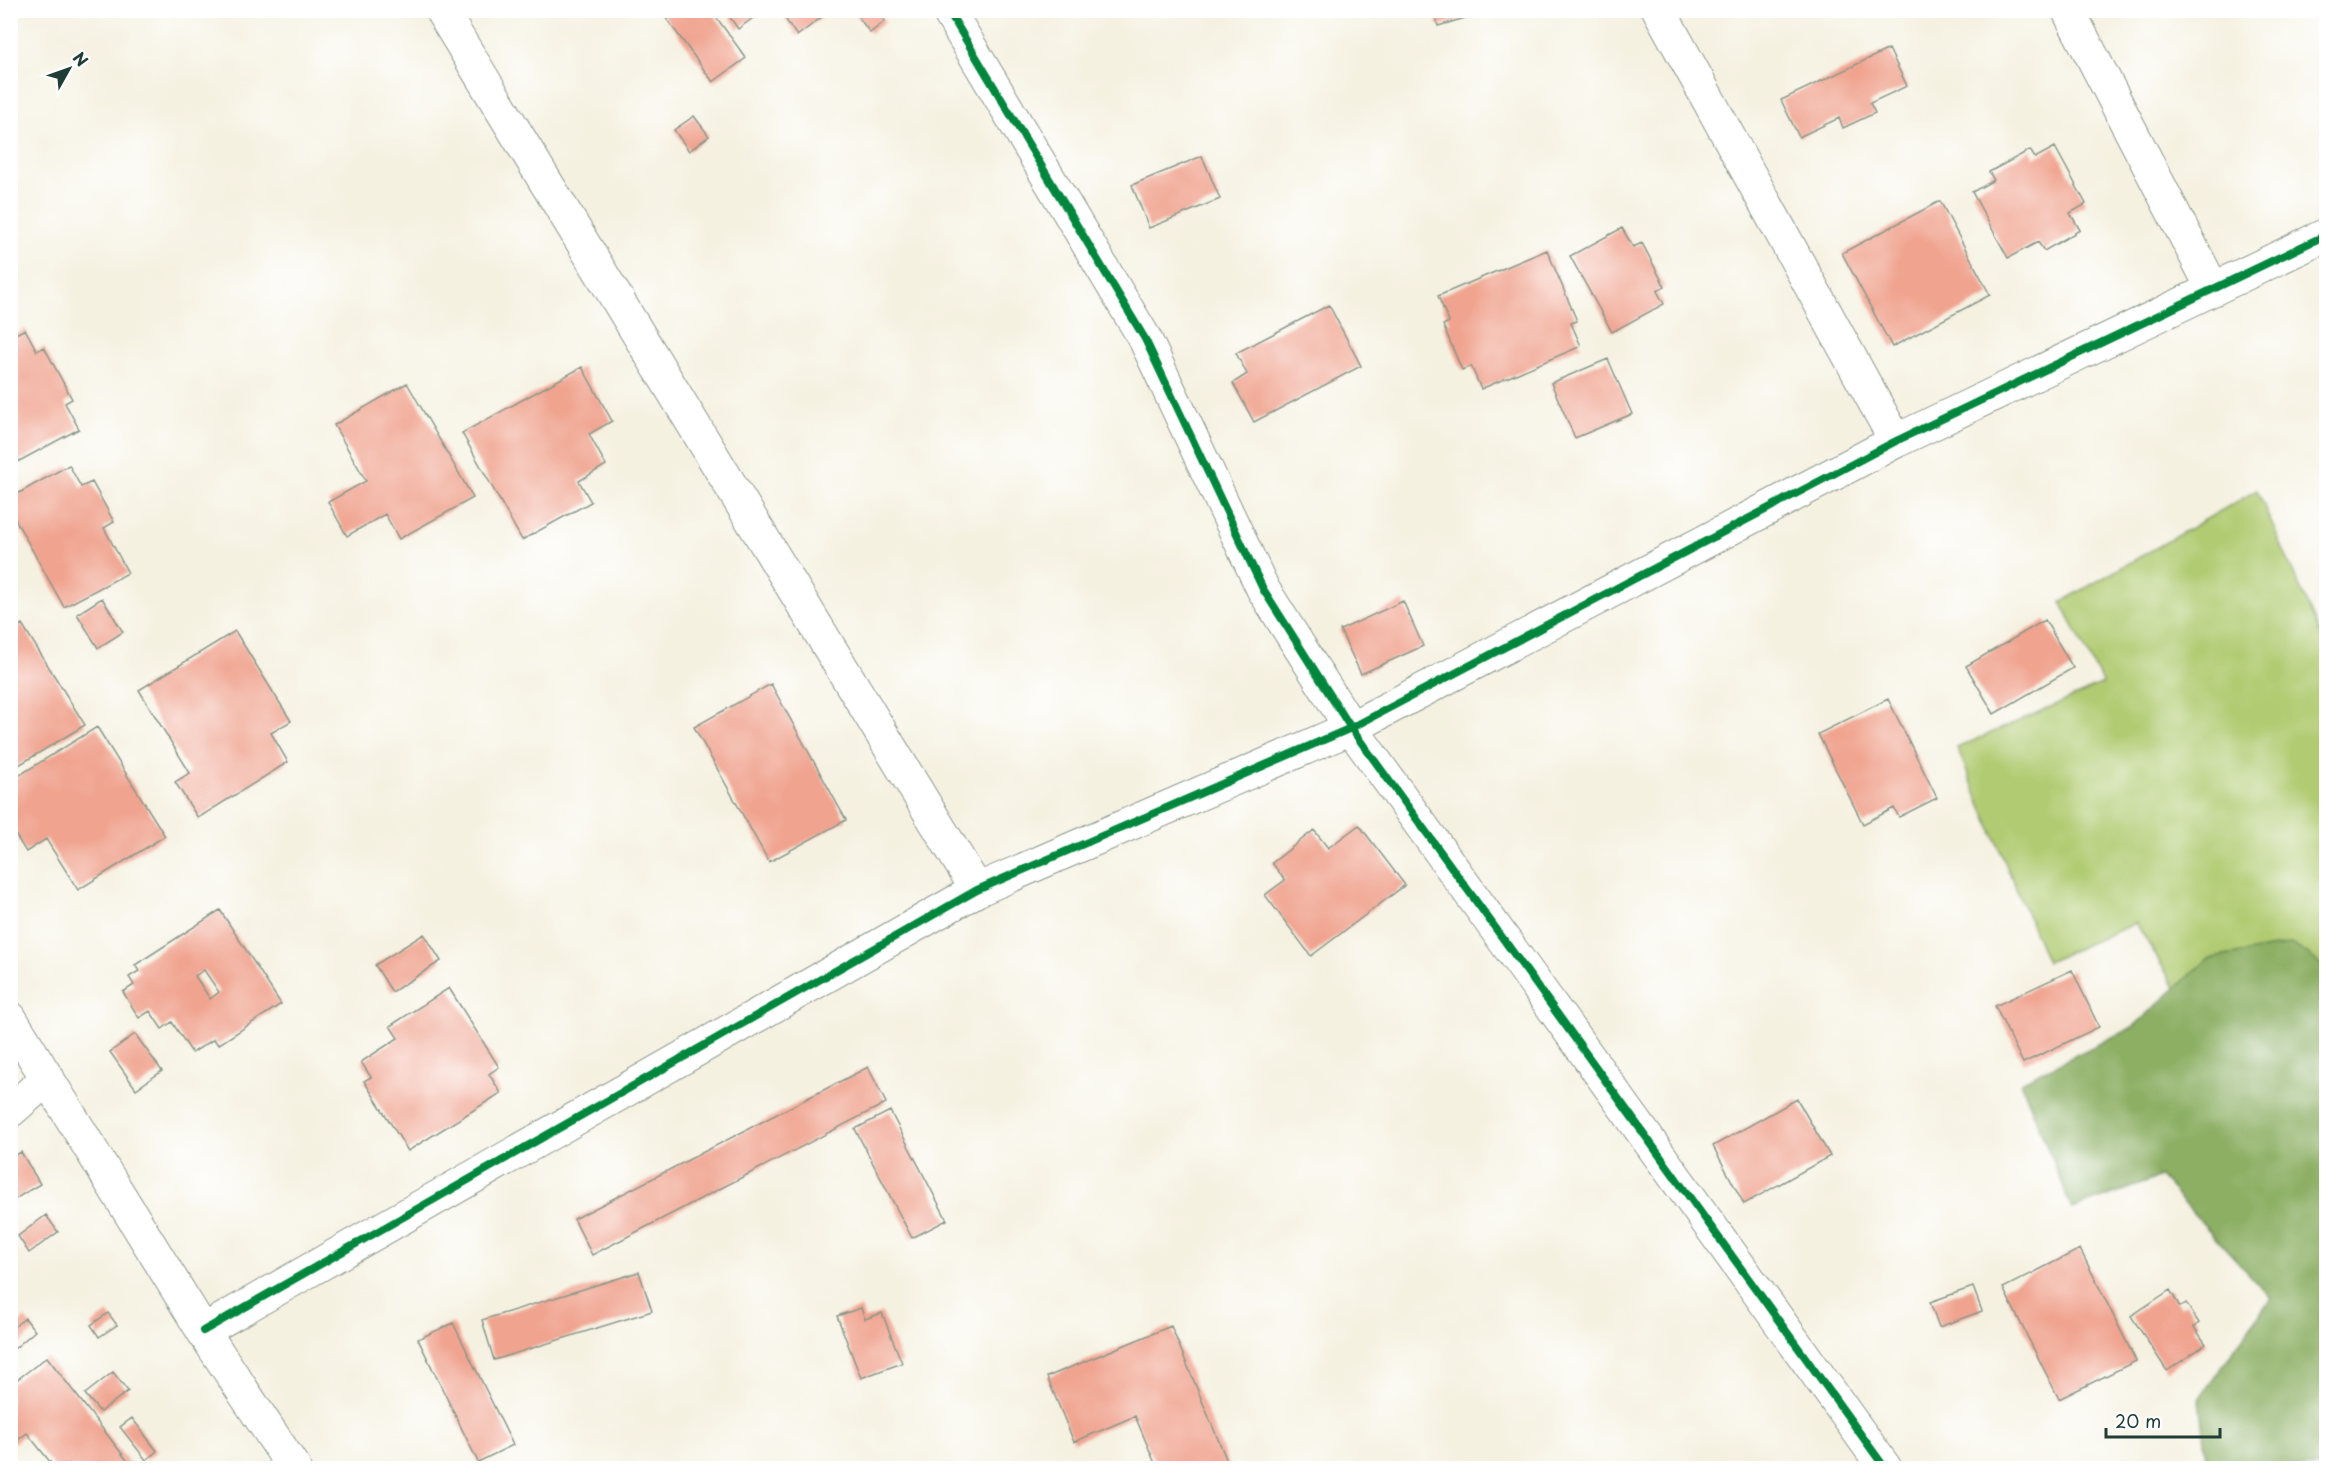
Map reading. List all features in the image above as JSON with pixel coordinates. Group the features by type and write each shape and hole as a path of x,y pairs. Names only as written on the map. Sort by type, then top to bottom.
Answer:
{"street":[{"path":"441,10 977,890"},
{"path":"948,10 1146,339 1263,589 1352,728 1885,1468"},
{"path":"1659,10 1896,441"},
{"path":"2068,10 2213,289"},
{"path":"203,1331 977,890 1352,728 1896,441 2326,236"},
{"path":"10,1018 203,1331 294,1468"},
{"path":"10,1112 48,1078"}],"green space":[{"path":"2257,490 2326,647 2326,967 2292,944 2208,959 2176,989 2136,923 2047,962 1957,748 2103,684 2061,602"},
{"path":"2292,944 2326,967 2326,1468 2211,1468 2206,1458 2199,1399 2271,1298 2160,1177 2072,1209 2021,1082 2133,1027 2208,959"}],"building":[{"path":"660,10 711,10 746,58 713,82"},
{"path":"725,10 760,10 761,12 738,29"},
{"path":"779,10 831,10 797,36"},
{"path":"857,10 876,10 885,21 870,33 855,12"},
{"path":"1434,10 1489,10 1489,11 1438,26"},
{"path":"1889,49 1907,86 1870,103 1875,113 1843,128 1839,118 1799,137 1781,100"},
{"path":"694,116 709,136 689,151 674,130"},
{"path":"2055,147 2086,204 2070,213 2080,230 2044,251 2038,242 2008,258 1972,192 1994,180 1989,172 2030,150 2035,158"},
{"path":"1202,156 1220,199 1149,228 1132,185"},
{"path":"1940,201 1990,295 1892,347 1842,253"},
{"path":"1622,228 1633,247 1642,243 1665,287 1657,291 1664,304 1612,332 1570,256"},
{"path":"1547,250 1577,321 1571,323 1581,346 1481,389 1471,366 1462,370 1443,325 1449,322 1438,296"},
{"path":"1329,305 1361,366 1254,422 1233,383 1247,374 1236,353"},
{"path":"25,329 37,351 44,347 72,399 65,403 79,429 10,466 10,337"},
{"path":"1608,359 1632,414 1575,438 1551,383"},
{"path":"582,367 612,421 589,434 606,465 579,481 591,502 522,540 462,433"},
{"path":"407,383 473,498 399,539 385,514 347,536 328,502 366,481 334,425"},
{"path":"69,465 81,487 92,482 114,522 104,528 128,573 64,607 10,510 10,498"},
{"path":"102,598 123,632 98,648 77,614"},
{"path":"1403,601 1423,646 1361,674 1340,630"},
{"path":"10,615 17,627 22,624 85,725 14,768 10,763"},
{"path":"2045,620 2073,668 1994,714 1966,666"},
{"path":"235,631 291,721 271,733 288,762 198,818 175,782 190,773 139,690"},
{"path":"771,684 846,820 769,862 694,727"},
{"path":"1888,699 1937,798 1899,817 1894,808 1863,824 1818,734"},
{"path":"97,727 165,836 78,890 46,839 26,852 10,826 10,795 16,791 10,781"},
{"path":"1359,825 1405,885 1311,956 1265,895 1285,880 1272,863 1314,830 1328,848"},
{"path":"220,910 281,1004 218,1045 214,1039 192,1053 172,1022 162,1029 150,1011 139,1018 123,992 134,985 129,977 139,971 135,965","holes":["204,970 219,992 210,999 195,976"]},
{"path":"424,934 441,961 392,992 375,965"},
{"path":"2072,970 2099,1027 2023,1063 1995,1006"},
{"path":"449,988 499,1067 489,1074 501,1093 408,1151 364,1081 371,1077 361,1062 398,1038 390,1026"},
{"path":"135,1034 162,1071 136,1089 110,1052"},
{"path":"868,1067 886,1103 592,1255 574,1219"},
{"path":"1797,1099 1830,1156 1744,1204 1713,1146"},
{"path":"890,1111 947,1220 912,1238 855,1129"},
{"path":"21,1152 40,1184 10,1202 10,1158"},
{"path":"46,1215 58,1232 29,1253 18,1236"},
{"path":"2080,1249 2136,1361 2059,1399 2003,1288"},
{"path":"639,1272 652,1311 494,1360 482,1320"},
{"path":"1973,1287 1982,1311 1939,1327 1930,1302"},
{"path":"2170,1290 2180,1307 2186,1303 2199,1323 2194,1327 2206,1344 2167,1371 2131,1316"},
{"path":"861,1308 865,1319 882,1313 902,1363 861,1378 837,1316"},
{"path":"108,1313 117,1325 99,1337 91,1325"},
{"path":"25,1318 35,1331 14,1349 10,1345 10,1330"},
{"path":"453,1323 513,1445 478,1462 418,1339"},
{"path":"1171,1326 1230,1468 1157,1468 1135,1416 1074,1442 1047,1377"},
{"path":"47,1357 133,1468 55,1468 27,1433 10,1446 10,1385"},
{"path":"113,1372 128,1391 100,1412 85,1394"},
{"path":"132,1418 157,1451 146,1460 120,1427"}],"cycle path":[{"path":"948,10 1145,339 1263,589 1351,728 1885,1468"},
{"path":"203,1331 977,890 1351,728 1896,441 2326,235"}]}
